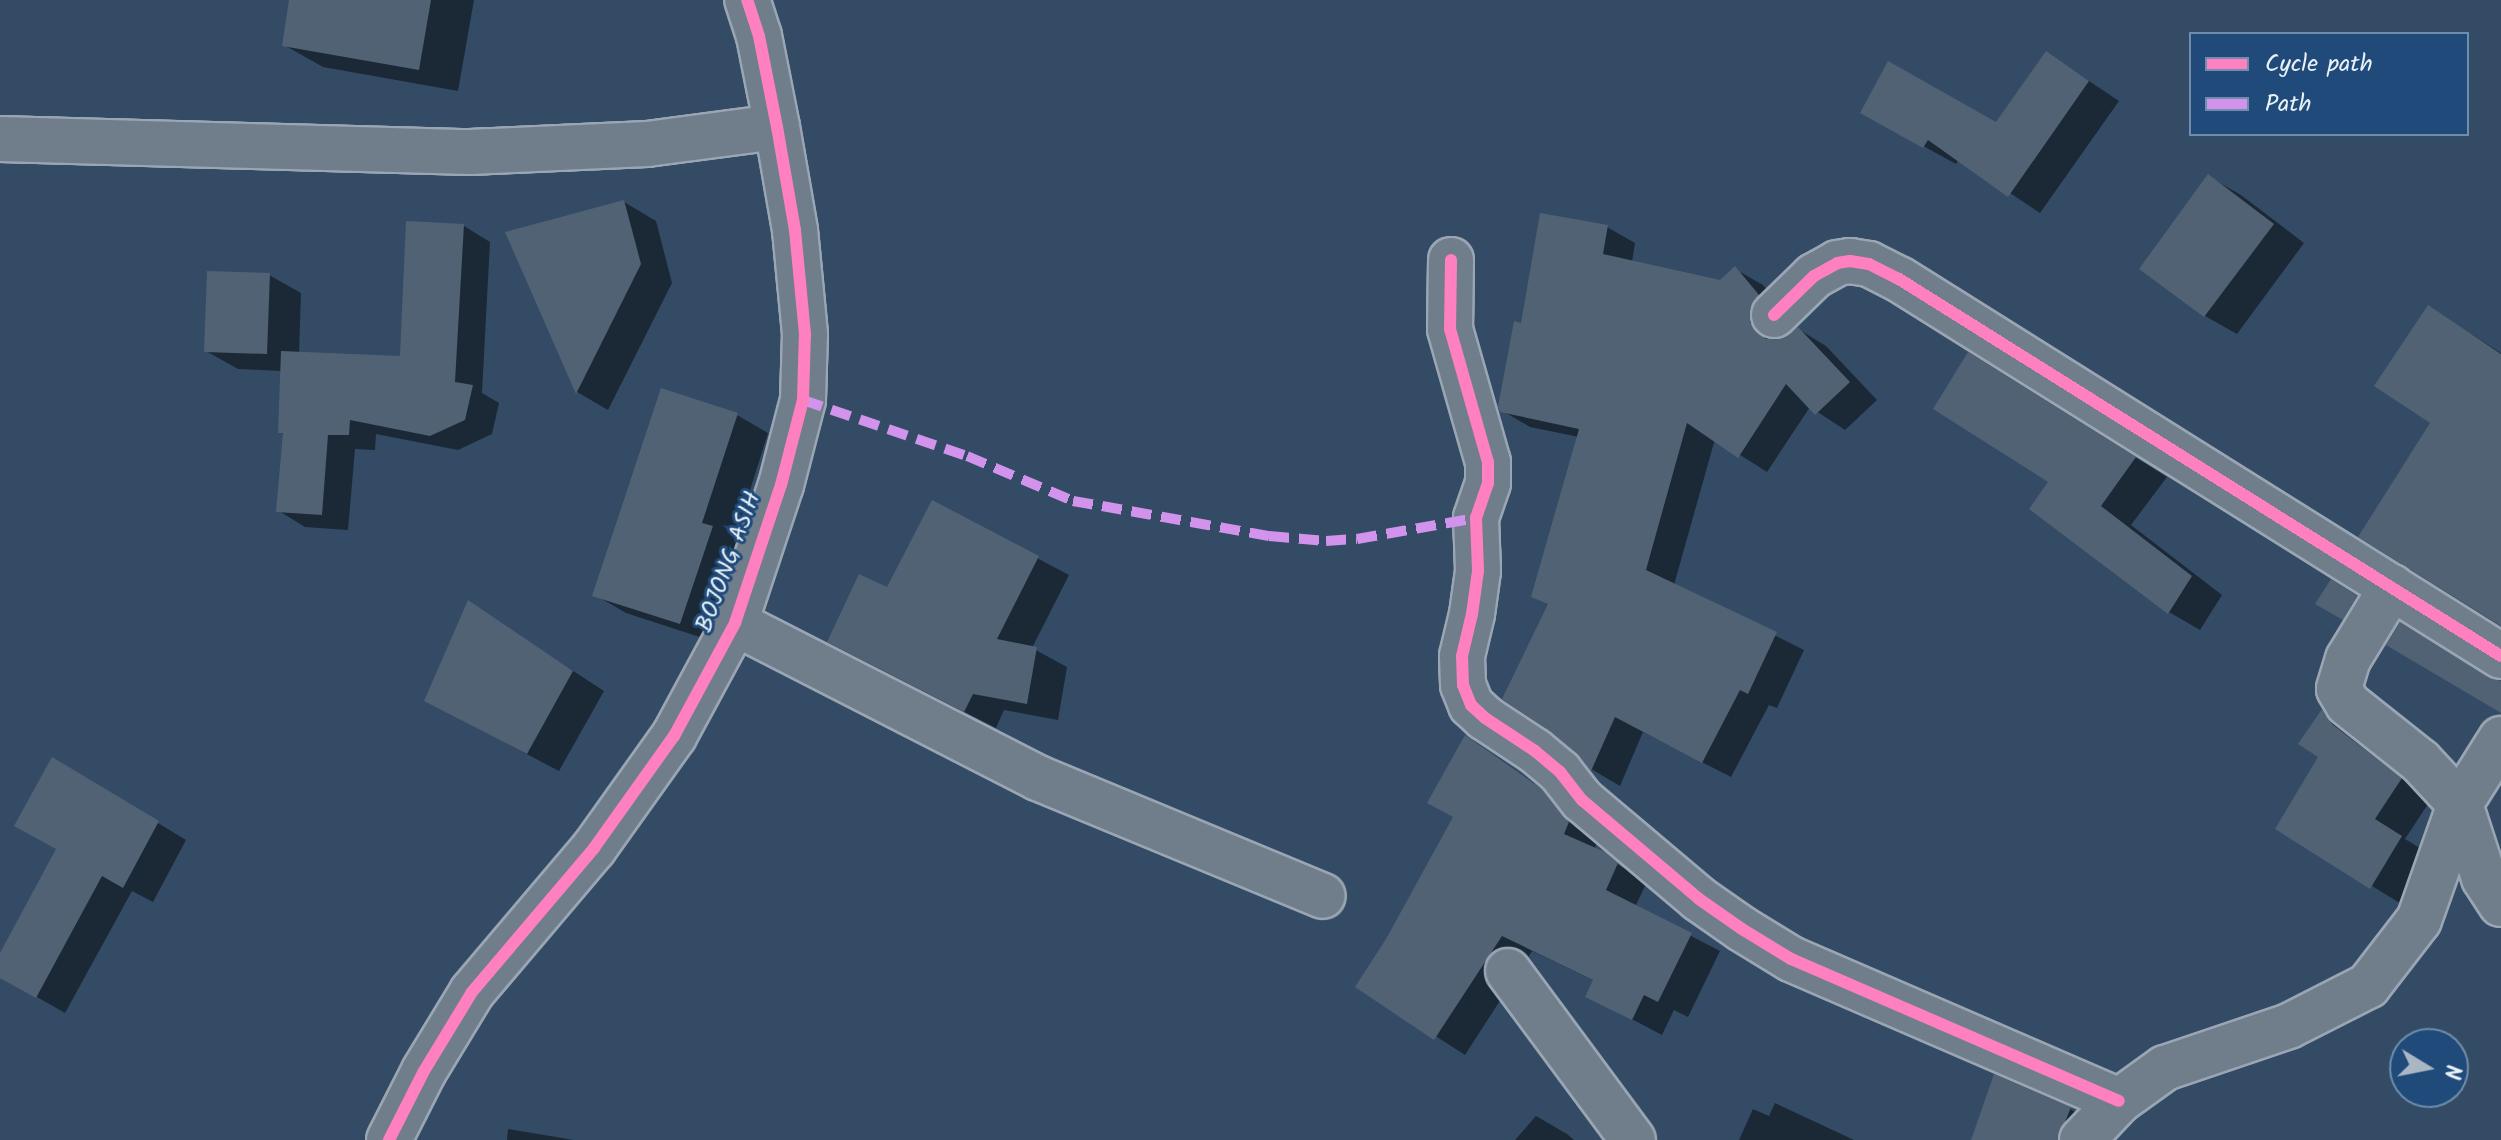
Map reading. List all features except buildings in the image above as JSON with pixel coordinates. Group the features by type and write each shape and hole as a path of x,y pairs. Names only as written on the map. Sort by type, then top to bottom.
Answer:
{"street":[{"name":"BOJONG ASIH","path":"389,1140 424,1071 472,992 594,848 674,736 735,623 781,485 803,400 804,319 795,230 777,127 759,36 747,0"},
{"path":"0,139 470,152 647,144 777,127"},
{"path":"1451,260 1450,329 1488,462 1488,483 1476,518 1478,571 1462,656 1463,685 1471,705 1560,772 1582,800 1699,899 1791,959 2119,1101"},
{"path":"1774,315 1814,276 1837,263 1850,261 1869,264 1913,288 2501,656"},
{"path":"2392,587 2348,659 2339,689 2348,704 2420,761 2460,804 2484,878 2501,904"},
{"path":"735,623 1038,778 1323,896"},
{"path":"2082,1140 2119,1101 2165,1068 2289,1026 2368,986 2419,920 2460,804 2501,739"},
{"path":"1508,971 1633,1140"}],"marked path":[{"path":"803,400 967,456 1073,501 1269,536 1326,541 1357,539 1476,518"}],"cycle path":[{"path":"389,1140 424,1071 472,992 594,848 674,736 735,623 781,485 803,400 805,334 795,230 759,36 747,0"},
{"path":"1451,260 1450,329 1488,462 1488,483 1476,518 1478,571 1462,656 1463,685 1471,705 1560,772 1582,800 1699,899 1791,959 2119,1101"},
{"path":"1774,315 1814,276 1837,263 1850,261 1869,264 1899,279 2501,656"}]}
